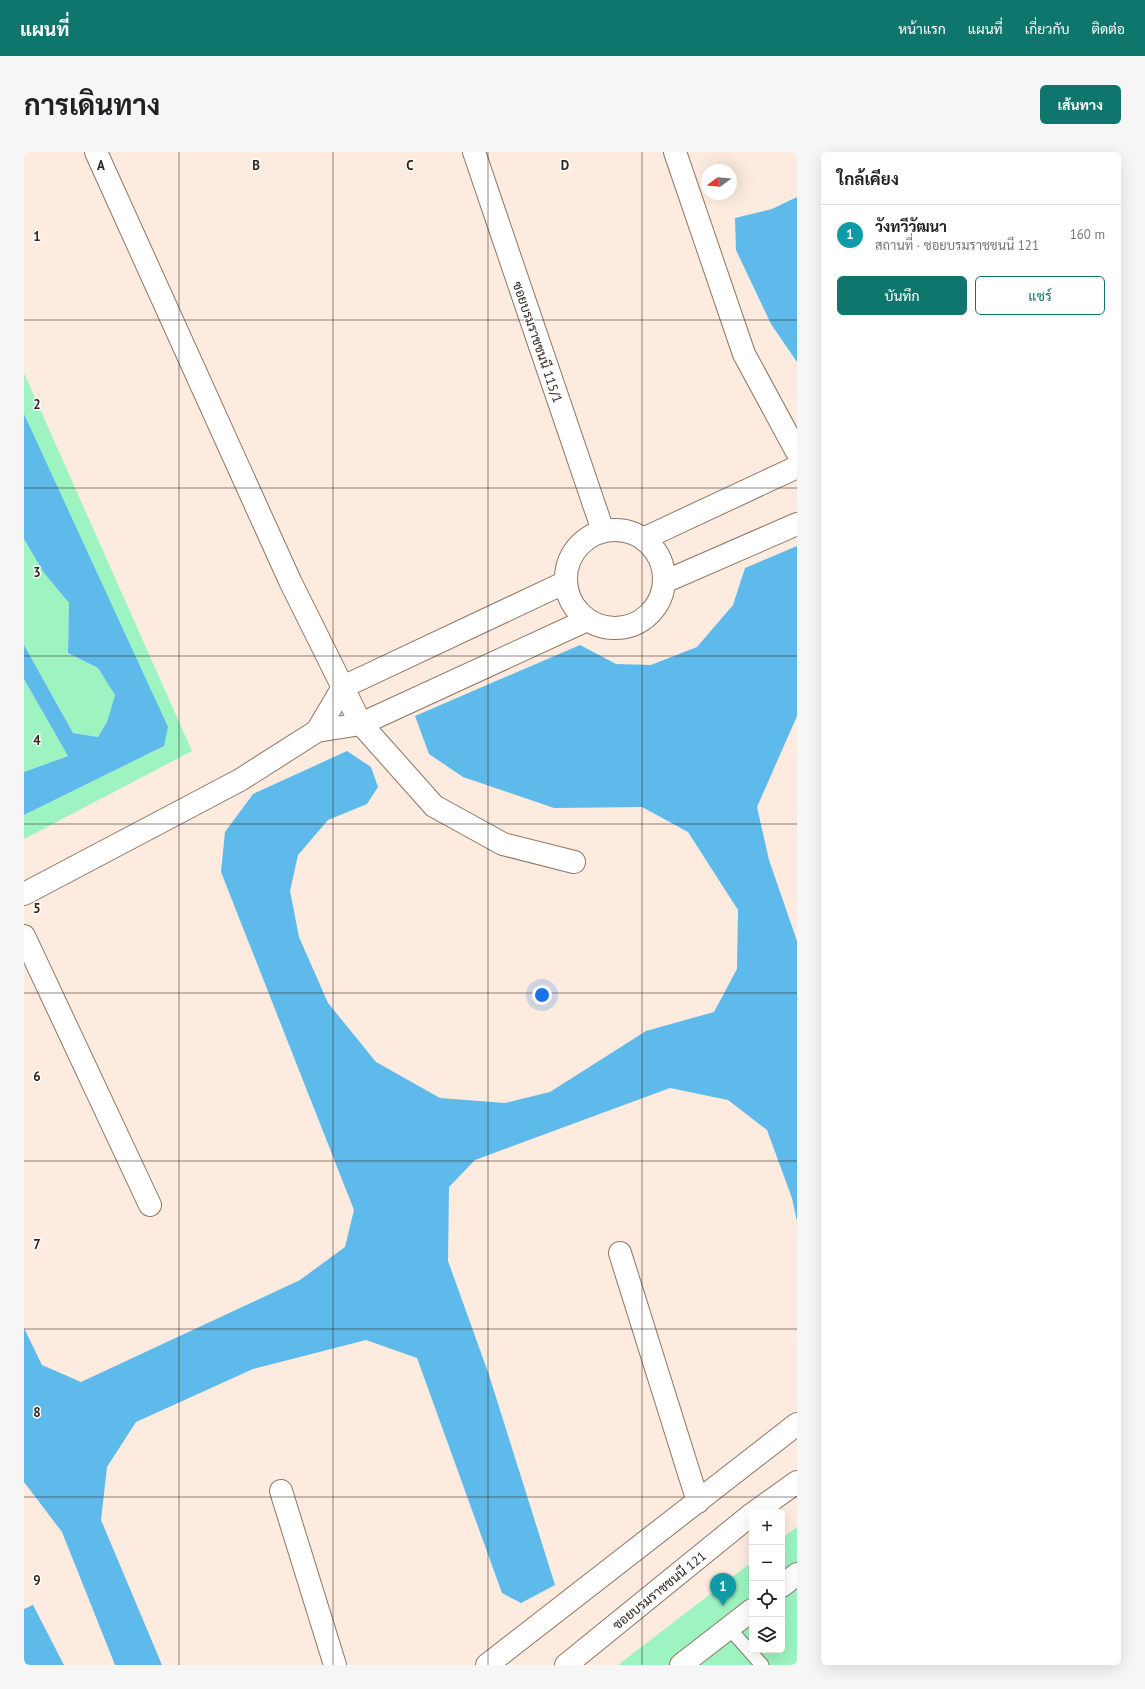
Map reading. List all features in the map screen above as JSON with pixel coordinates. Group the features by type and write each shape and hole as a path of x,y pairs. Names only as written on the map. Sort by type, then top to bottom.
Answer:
{"street":[{"path":"96,152 290,581 361,724 434,806 503,844 574,862"},
{"name":"ซอยบรมราชชนนี 115/1","path":"474,152 602,531"},
{"path":"675,152 744,354 797,452"},
{"path":"643,539 797,468"},
{"path":"664,582 797,524"},
{"path":"617,530 631,532 643,539 653,547 663,569 664,582 661,596 654,609 643,620 630,626 615,628 601,626 587,620 576,610 569,596 566,582 567,568 571,555 579,544 590,536 602,531 617,530"},
{"path":"317,731 343,687 566,582"},
{"path":"24,894 240,780 317,731 361,724 587,620"},
{"path":"24,936 150,1205"},
{"path":"620,1253 698,1502"},
{"path":"487,1665 797,1424"},
{"path":"759,1509 797,1482"},
{"path":"281,1491 335,1665"},
{"name":"ซอยบรมราชชนนี 121","path":"566,1665 749,1516"},
{"path":"785,1584 797,1574"},
{"path":"681,1665 749,1612"}],"lane":[{"path":"729,1628 762,1665"}],"green space":[{"path":"24,373 192,751 24,839 24,815 164,746 24,414"},
{"path":"24,539 44,573 69,603 68,653 98,668 115,695 107,722 98,737 73,733 24,645"},
{"path":"24,679 68,756 24,772"},
{"path":"797,1527 797,1665 618,1665 749,1564 749,1653 785,1653 785,1536"}],"water":[{"path":"797,197 797,362 771,324 736,250 735,218 772,209"},
{"path":"24,414 168,727 164,746 24,815 24,772 68,756 24,679 24,645 73,733 98,737 107,722 115,695 98,668 68,653 69,603 44,573 24,539"},
{"path":"797,546 797,716 757,807 769,860 797,941 797,1221 792,1198 767,1130 728,1100 670,1088 475,1160 449,1187 448,1261 489,1375 555,1585 521,1603 502,1593 417,1358 366,1340 253,1369 136,1422 107,1467 101,1520 162,1665 115,1665 62,1532 24,1482 24,1328 42,1365 81,1382 300,1280 345,1247 354,1210 221,872 225,832 253,794 347,751 371,767 378,787 367,804 328,820 298,855 290,891 299,937 328,1003 376,1062 440,1098 505,1103 550,1092 646,1031 714,1012 737,969 738,910 688,832 642,807 554,808 463,777 429,754 415,716 580,645 616,664 651,665 697,647 733,605 745,568"},
{"path":"33,1605 64,1665 24,1665 24,1609"}],"place":[{"name":"วังทวีวัฒนา","path":"723,1606"}]}
